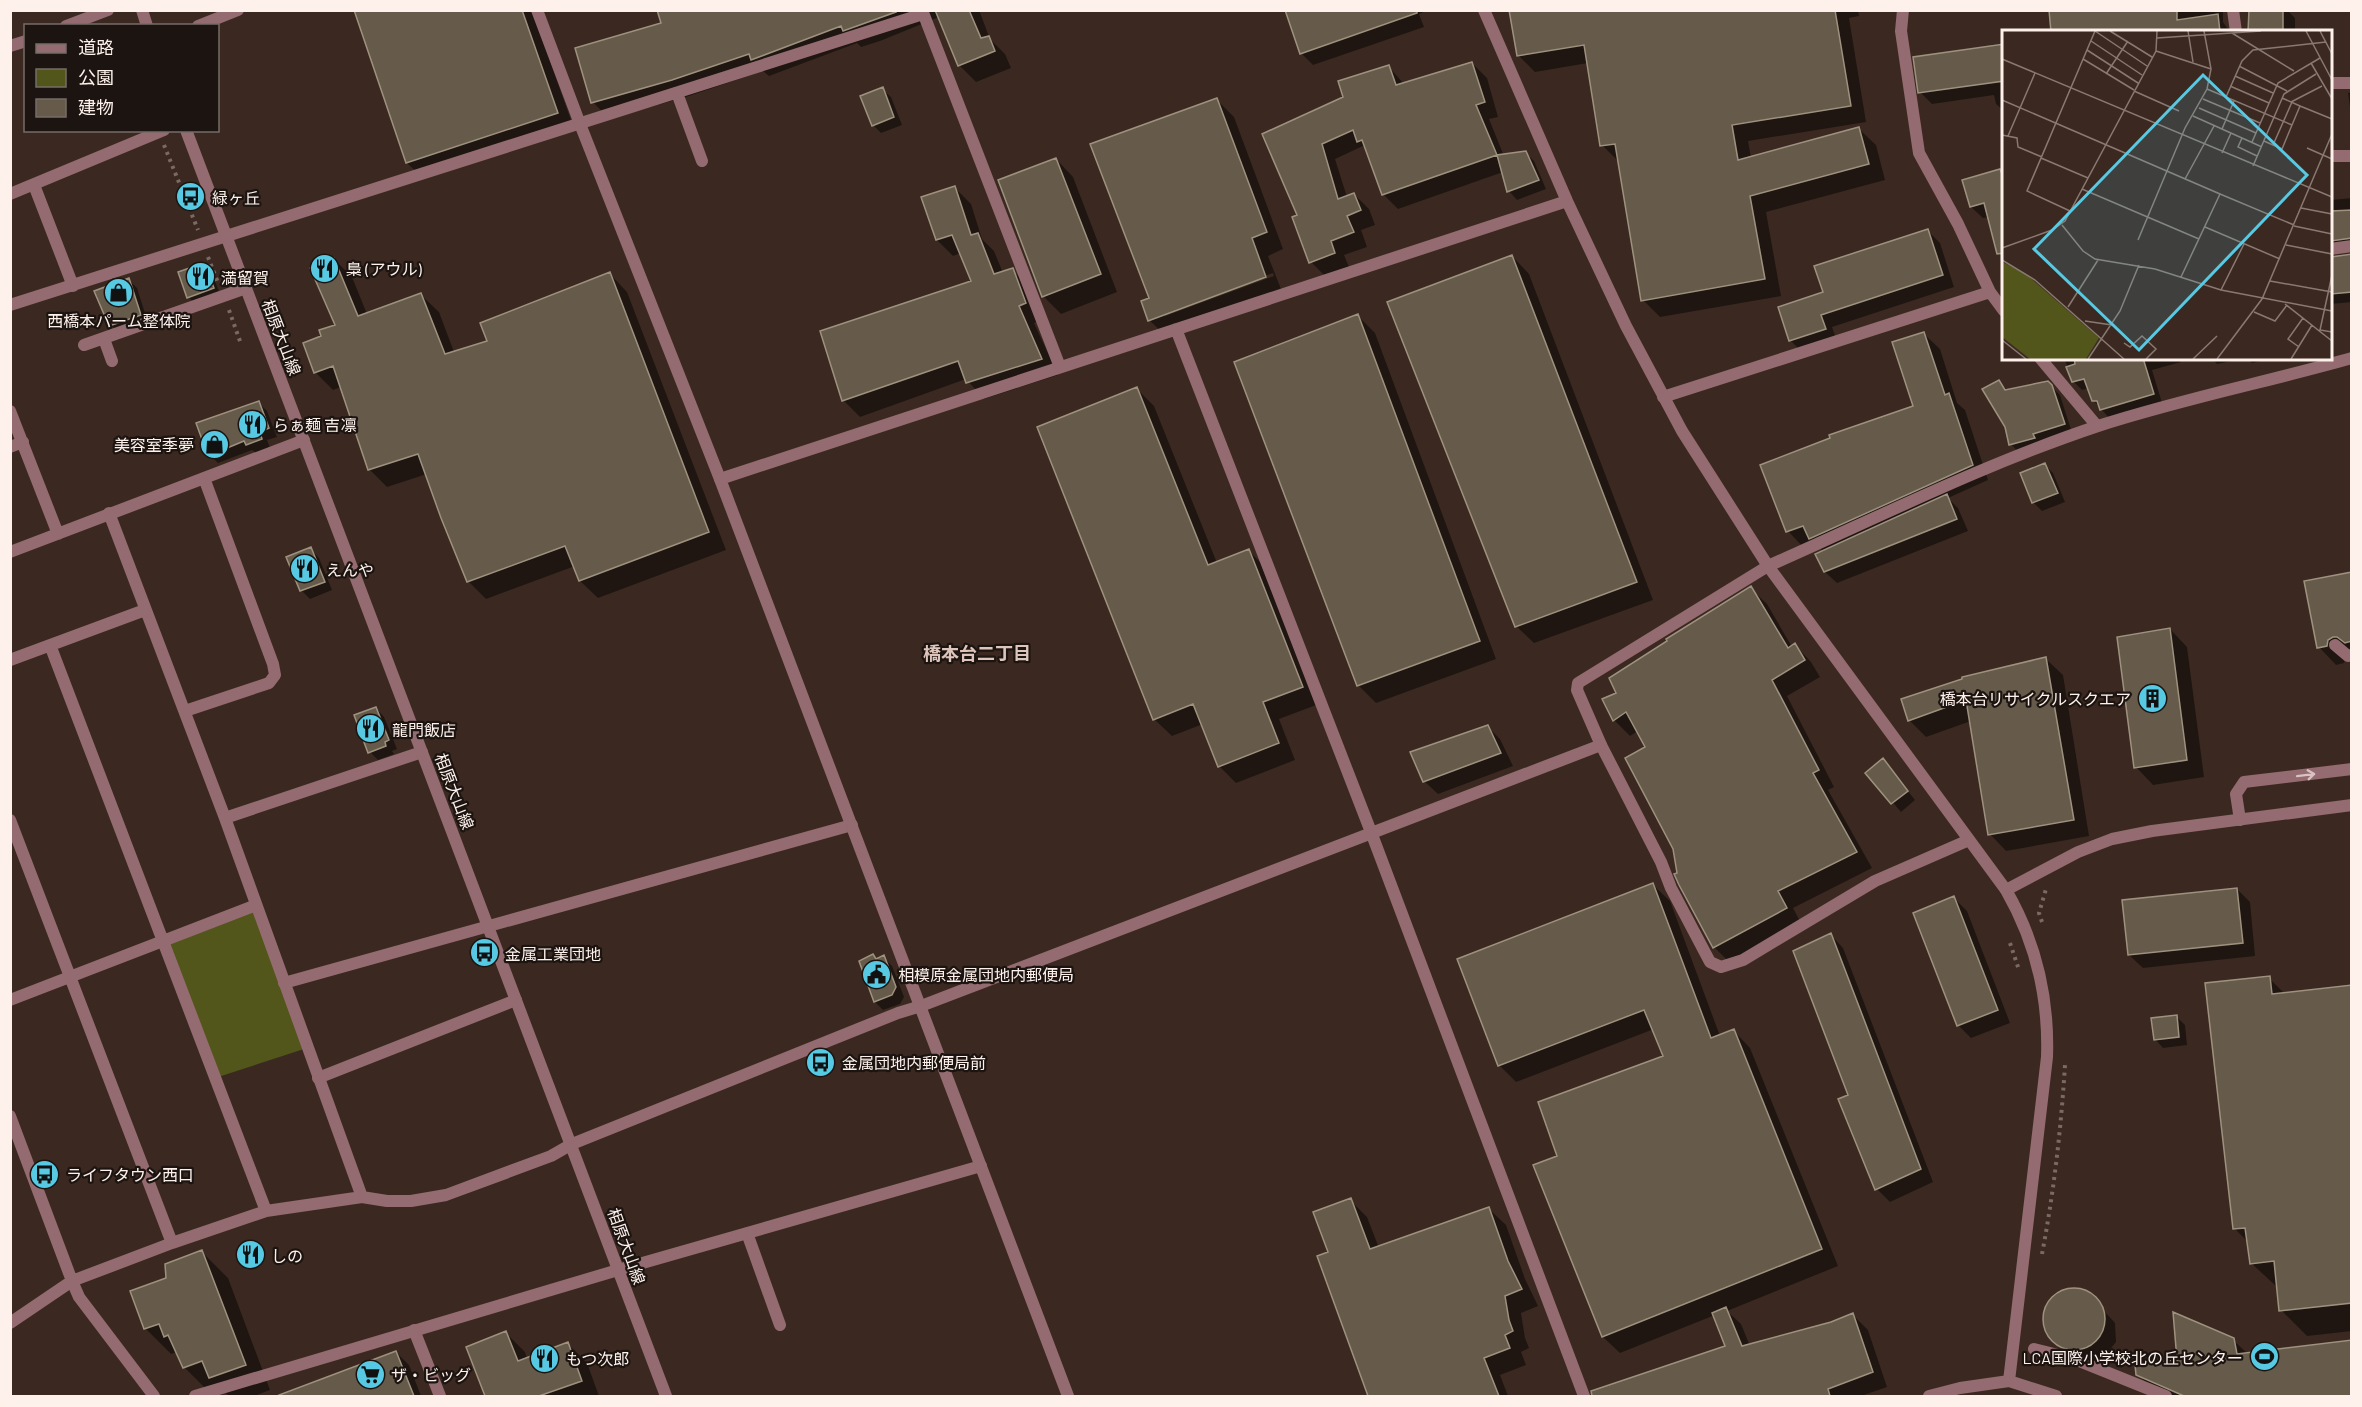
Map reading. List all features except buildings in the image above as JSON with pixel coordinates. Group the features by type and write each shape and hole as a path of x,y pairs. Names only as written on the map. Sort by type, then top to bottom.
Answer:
{"street":[{"path":"71,24 108,10"},
{"path":"203,24 238,10"},
{"path":"537,10 720,479 1068,1396"},
{"path":"1484,10 1567,201 1626,326 1682,431 1768,566 2006,890 2031,941 2044,993 2048,1028 2048,1057 2009,1381"},
{"path":"1903,10 1901,31 1919,153 1958,224 1990,292 2002,308"},
{"path":"2233,10 2236,30"},
{"path":"10,305 677,93 923,12 1060,366"},
{"path":"2332,83 2352,83"},
{"path":"677,93 702,161"},
{"path":"10,194 159,132"},
{"name":"相原大山線","path":"187,132 666,1396"},
{"path":"2332,156 2352,156"},
{"path":"34,185 73,286"},
{"path":"720,479 1567,201"},
{"path":"2332,249 2352,246"},
{"path":"84,345 246,288"},
{"path":"1663,397 1990,292"},
{"path":"1176,329 1371,832 1584,1396"},
{"path":"104,339 112,361"},
{"path":"1969,840 1875,881 1743,960 1721,967 1710,962 1671,888 1661,862 1601,745 1576,690 1578,683 1768,566 1962,477 2097,426 2352,358"},
{"path":"2042,360 2097,426"},
{"path":"10,411 57,534"},
{"path":"10,552 304,440"},
{"path":"10,447 23,442"},
{"path":"185,711 269,683 275,675 273,664 204,478"},
{"path":"109,513 225,818 362,1197"},
{"path":"10,660 145,610"},
{"path":"50,645 266,1211"},
{"path":"2335,645 2348,656 2352,655"},
{"path":"10,1323 72,1281 172,1243 266,1211 362,1197 387,1201 411,1201 446,1195 551,1156 572,1144 898,1013 1601,745"},
{"path":"225,818 422,752"},
{"path":"2240,820 2236,794 2244,782 2352,769"},
{"path":"2006,890 2078,852 2112,839 2152,831 2352,805"},
{"path":"10,820 172,1243"},
{"path":"284,983 852,825"},
{"path":"10,1000 256,905"},
{"path":"318,1078 516,1000"},
{"path":"10,1116 79,1297 154,1396"},
{"path":"195,1396 618,1270 981,1166"},
{"path":"747,1233 780,1325"},
{"path":"414,1330 440,1396"},
{"path":"2034,1349 2074,1359 2166,1396"},
{"path":"1929,1396 1960,1388 2009,1381 2056,1396"}],"path":[{"path":"2043,926 2039,913 2043,894 2050,882"},
{"path":"2008,937 2021,976"},
{"path":"2043,1254 2061,1128 2065,1060"}],"green space":[{"path":"256,905 307,1048 215,1078 163,942"}],"place":[{"name":"緑ヶ丘","path":"191,197"},
{"name":"梟 (アウル)","path":"325,268"},
{"name":"満留賀","path":"200,277"},
{"name":"西橋本パーム整体院","path":"119,292"},
{"name":"らぁ麺 吉凛","path":"252,424"},
{"name":"美容室季夢","path":"215,444"},
{"name":"えんや","path":"305,569"},
{"name":"橋本台リサイクルスクエア","path":"2152,698"},
{"name":"龍門飯店","path":"371,729"},
{"name":"金属工業団地","path":"484,953"},
{"name":"相模原金属団地内郵便局","path":"877,974"},
{"name":"金属団地内郵便局前","path":"821,1062"},
{"name":"ライフタウン西口","path":"45,1174"},
{"name":"しの","path":"250,1255"},
{"name":"LCA国際小学校北の丘センター","path":"2264,1357"},
{"name":"もつ次郎","path":"545,1358"},
{"name":"ザ・ビッグ","path":"370,1374"}],"district":[{"name":"橋本台二丁目","path":"977,653"}]}
